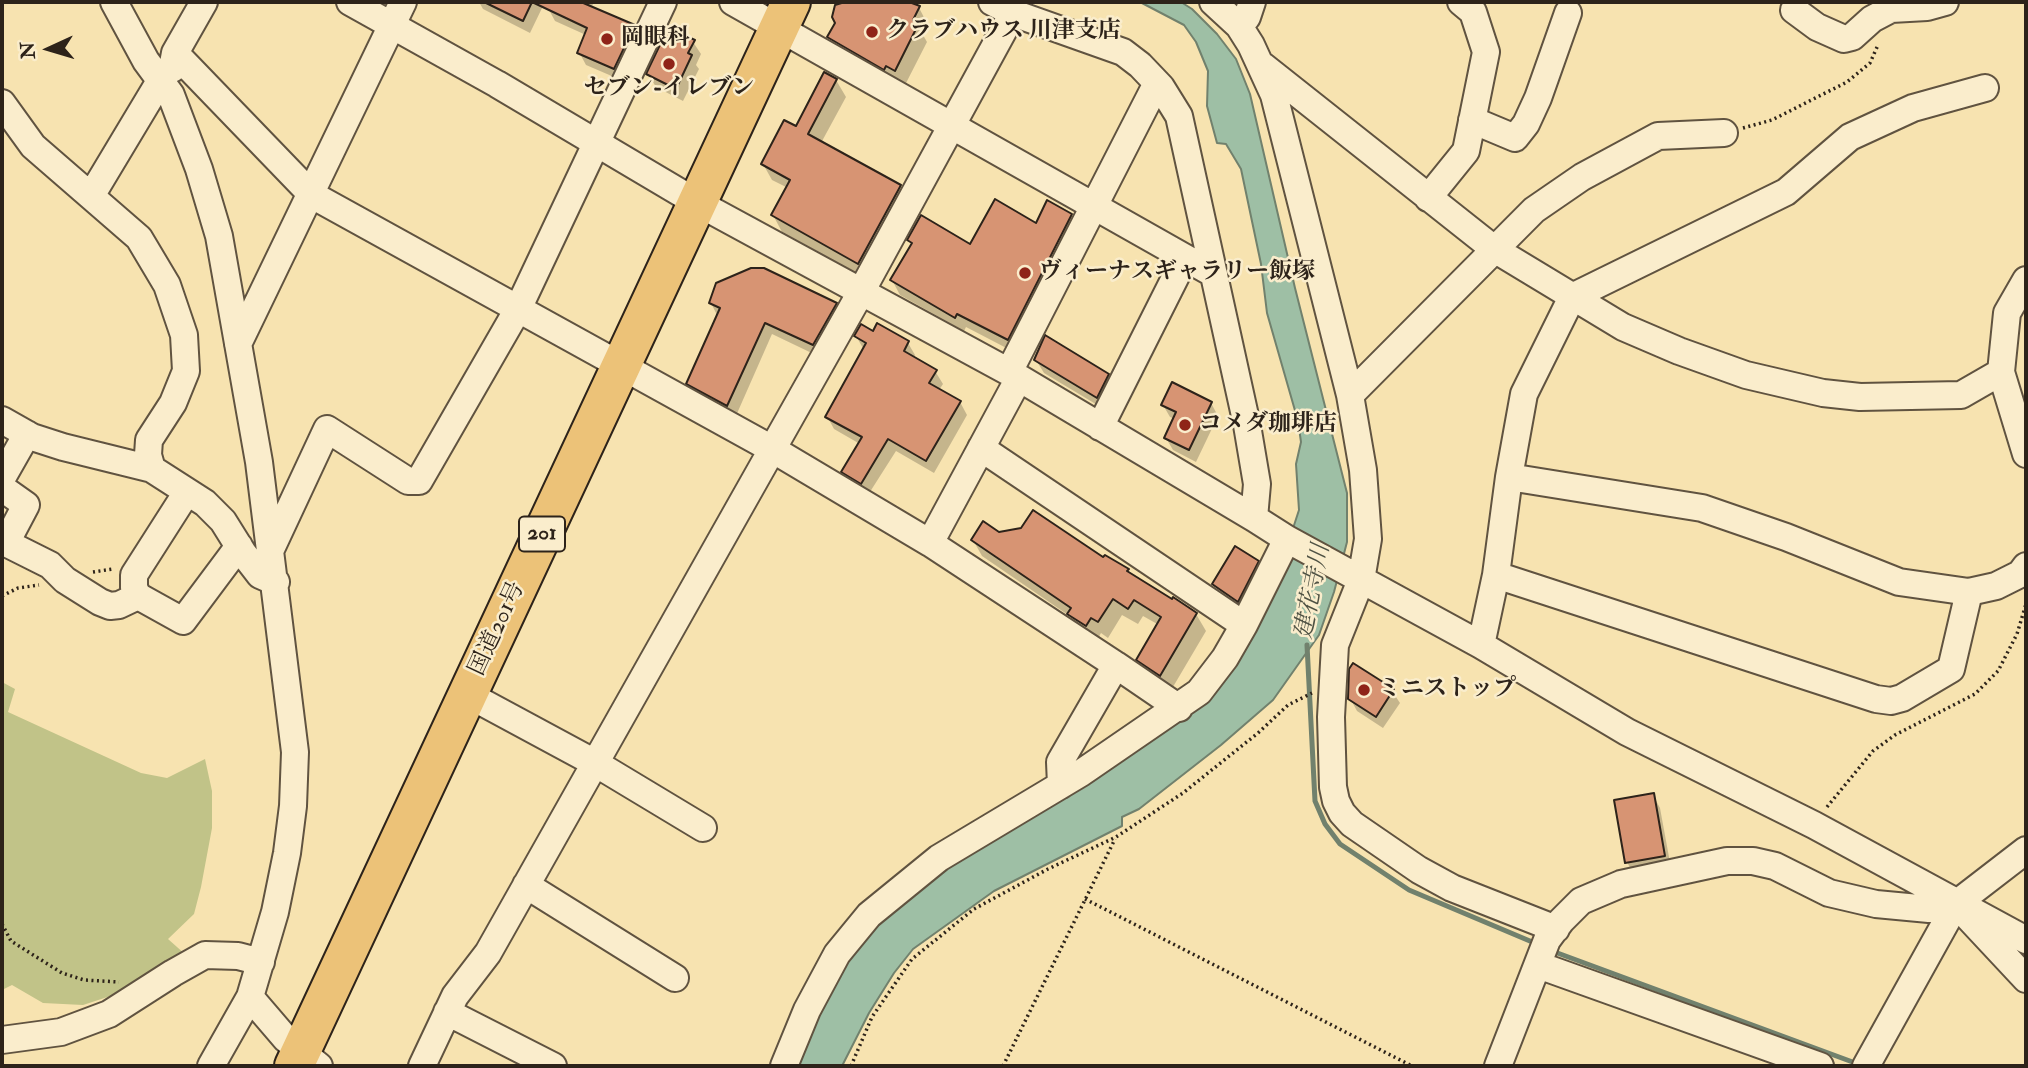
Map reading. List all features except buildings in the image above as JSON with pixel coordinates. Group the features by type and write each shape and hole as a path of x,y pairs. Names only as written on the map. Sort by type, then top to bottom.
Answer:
{"highway":[{"name":"国道201号","path":"305,1062 467,694 785,15"}],"street":[{"path":"114,2 146,61 166,88 199,169 219,236 260,462 295,752 293,806 287,853 261,962 250,997 212,1066"},
{"path":"91,196 166,88 175,53 204,2"},
{"path":"351,2 398,13 597,143 696,202 1014,375 1287,540 1480,645 1627,732 1814,825 2026,940"},
{"path":"271,549 327,429 408,481 419,481 518,309 663,2"},
{"path":"733,2 785,15 951,125 1214,274"},
{"path":"1213,2 1239,26 1262,65 1274,94 1350,395 1363,470 1368,539 1335,645 1331,717 1333,787 1336,802 1352,824 1419,870 1441,882 1556,929"},
{"path":"1239,26 1247,17 1252,2"},
{"path":"1428,198 1466,151 1486,52 1473,12 1461,2"},
{"path":"1794,10 1817,27 1844,39 1852,37 1872,19 1891,9 1927,8 1945,2"},
{"path":"422,1066 455,996 488,953 861,292 951,125 1003,7 1123,52 1157,83 1179,116 1257,484 1254,518"},
{"path":"238,344 398,13"},
{"path":"1472,120 1515,138 1526,124 1538,99 1568,13"},
{"path":"175,53 312,195 772,449 930,542 1179,708"},
{"path":"1262,65 1494,249 1623,327 1679,351 1746,375 1823,393 1860,397 1961,395 2001,372"},
{"path":"930,542 981,449 1094,206 1157,83"},
{"path":"1480,645 1496,575 1508,477 1524,394 1572,297 1786,191 1850,137 1913,108 1985,88"},
{"path":"2,103 33,146 139,238 167,285 184,335 186,371 173,403 149,440 148,455 152,469"},
{"path":"1350,395 1534,210 1582,177 1658,136 1724,133"},
{"path":"1100,426 1185,257"},
{"path":"2026,280 2007,313 2001,372 2026,454"},
{"path":"2,420 27,434 63,447 152,469 205,503 223,521 260,575 276,582"},
{"path":"2,478 27,434"},
{"path":"981,449 1244,625"},
{"path":"1508,477 1702,508 1786,537 1899,582 1969,592 1996,586 2020,575 2026,566"},
{"path":"2,488 26,505 6,542 50,565 65,580 110,606 119,605 136,585 187,492"},
{"path":"784,1066 807,1010 837,954 869,915 939,858 1060,785 1179,708 1199,692 1225,658 1287,540"},
{"path":"136,585 183,621 239,546"},
{"path":"1496,575 1876,699 1891,701 1902,698 1951,669 1969,592"},
{"path":"1060,785 1060,762 1116,665"},
{"path":"467,694 595,763 703,828"},
{"path":"1866,1066 1956,904 2026,850"},
{"path":"1498,1066 1547,940 1581,901 1621,884 1727,861 1753,861 1775,866 1829,892 1876,904 1929,909 1956,904"},
{"path":"526,885 675,978"},
{"path":"1956,904 2026,979"},
{"path":"2,1040 61,1032 109,1014 205,955 238,956 261,962"},
{"path":"1538,965 1821,1066"},
{"path":"250,997 305,1062"},
{"path":"447,1012 553,1066"}],"path":[{"path":"1724,133 1772,120 1847,82 1870,63 1880,40"},
{"path":"1814,825 1842,785 1872,751 1895,735 1975,694 1998,671 2017,634 2026,604"},
{"path":"851,1066 873,1017 912,960 974,909 1048,869 1116,837 1183,793 1258,733 1288,705"},
{"path":"1003,1066 1116,837"},
{"path":"1085,899 1412,1066"},
{"path":"2,924 11,941 62,974 84,980 125,983"}],"shaded area":[{"path":"2,682 15,689 8,712 141,773 167,778 205,759 212,791 212,828 201,887 194,914 168,939 186,955 141,986 83,1005 43,1003 12,985 2,990"}],"water":[{"name":"建花寺川","path":"1140,2 1181,2 1192,9 1217,34 1236,59 1250,94 1295,288 1347,493 1347,542 1334,592 1319,635 1273,700 1139,809 1122,817 1122,826 994,891 913,949 869,1013 842,1066 791,1066 827,984 898,901 1182,711 1283,559 1299,510 1296,464 1301,442 1298,421 1267,313 1261,264 1241,169 1226,144 1217,143 1207,106 1208,71 1196,42 1184,25"}],"waterway":[{"name":"建花寺川","path":"1307,645 1315,801 1325,824 1340,844 1409,890 1537,944"},
{"path":"1552,951 1858,1064"}],"place":[{"name":"クラブハウス 川津支店","path":"872,32"},
{"name":"岡眼科","path":"607,39"},
{"name":"セブン-イレブン","path":"669,64"},
{"name":"ヴィーナスギャラリー飯塚","path":"1025,273"},
{"name":"コメダ珈琲店","path":"1185,425"},
{"name":"ミニストップ","path":"1364,690"}]}
